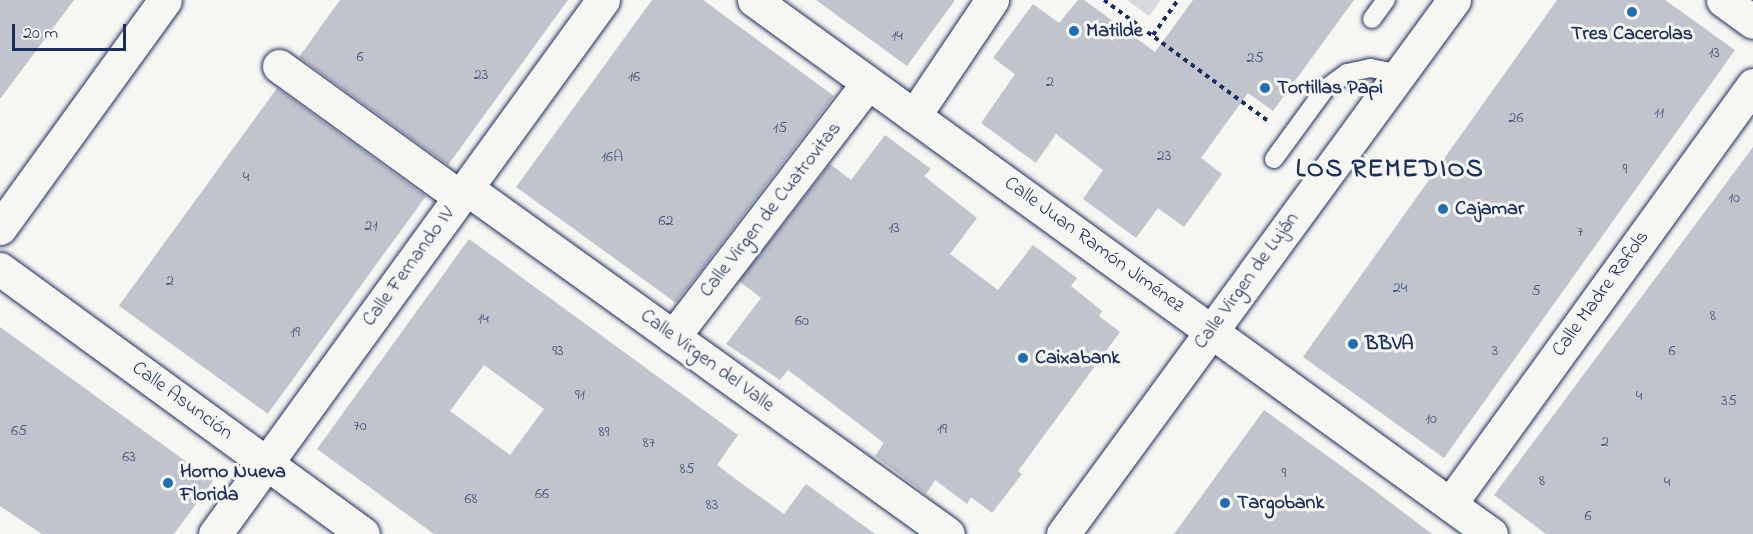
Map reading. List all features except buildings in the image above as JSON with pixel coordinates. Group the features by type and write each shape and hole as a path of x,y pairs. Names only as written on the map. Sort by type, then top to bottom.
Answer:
{"street":[{"path":"0,228 165,0"},
{"name":"Calle Fernando IV","path":"215,534 603,0"},
{"name":"Calle Juan Ramón Jiménez","path":"754,0 1212,328 1491,534"},
{"path":"915,116 992,0"},
{"name":"Calle Virgen de Luján","path":"1063,534 1454,0"},
{"path":"1723,0 1753,22"},
{"name":"Calle Virgen del Valle","path":"279,66 673,337 948,534"},
{"name":"Calle Virgen de Cuatrovitas","path":"673,337 868,83"},
{"name":"Calle Madre Rafols","path":"1450,504 1753,85"},
{"name":"Calle Asunción","path":"0,269 363,534"}],"lane":[{"path":"1372,19 1386,0"},
{"path":"1274,159 1325,89 1347,73 1370,68 1400,74"}],"path":[{"path":"1104,0 1272,123"},
{"path":"1153,35 1178,0"}],"shaded area":[{"path":"1127,0 1161,0 1149,16"}],"place":[{"name":"Tres Cacerolas","path":"1632,12"},
{"name":"Matilde","path":"1074,31"},
{"name":"Tortillas Papi","path":"1265,88"},
{"name":"Cajamar","path":"1443,209"},
{"name":"BBVA","path":"1353,344"},
{"name":"Caixabank","path":"1023,358"},
{"name":"Horno Nueva Florida","path":"168,483"},
{"name":"Targobank","path":"1225,503"}],"district":[{"name":"LOS REMEDIOS","path":"1390,171"}]}
